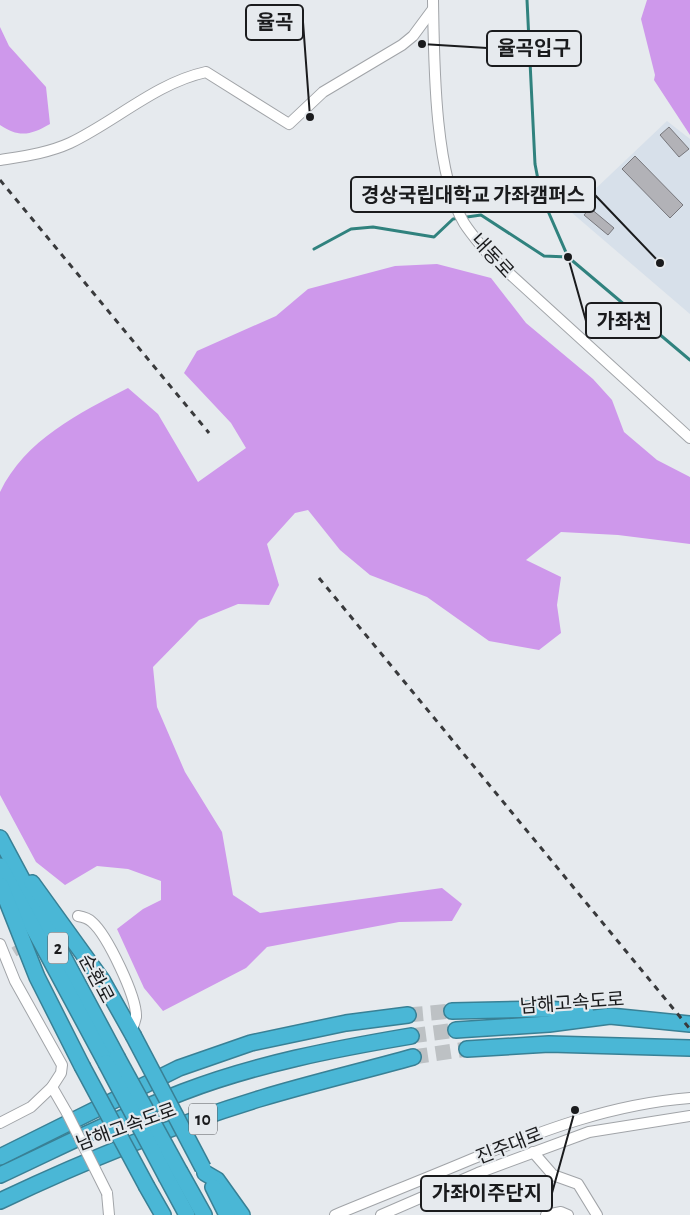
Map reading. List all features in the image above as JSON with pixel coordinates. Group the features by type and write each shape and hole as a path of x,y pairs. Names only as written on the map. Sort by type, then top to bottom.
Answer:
{"highway":[{"path":"0,828 32,884 102,980 132,1033 227,1215"},
{"name":"순환로","path":"0,838 111,1060"},
{"name":"순환로","path":"0,866 111,1060"},
{"path":"0,884 37,977 82,1066 163,1215"},
{"path":"452,1011 548,1009 610,1016"},
{"path":"0,1157 179,1068 251,1043 346,1023 408,1016"},
{"name":"남해고속도로","path":"456,1030 549,1024 610,1016 690,1024"},
{"name":"남해고속도로","path":"0,1175 182,1093 223,1078 351,1046 411,1036"},
{"path":"467,1049 549,1044 690,1048"},
{"name":"남해고속도로","path":"0,1201 71,1168 209,1116 261,1098 413,1057"},
{"path":"111,1060 174,1175 204,1215"},
{"path":"204,1171 216,1180 242,1215"},
{"path":"174,1175 187,1215"},
{"path":"149,1191 158,1215"}],"street":[{"path":"0,160 33,155 63,146 158,91 194,74 206,72 289,124 323,92 402,46 413,36 433,5"},
{"name":"내동로","path":"433,5 436,89 443,154 449,184 464,223 488,254 690,438"},
{"path":"78,916 87,918 94,923 112,951 124,976 136,1015 132,1033"},
{"path":"0,944 15,981 62,1065 61,1073 52,1087 31,1107 0,1123"},
{"path":"5,958 14,952"},
{"path":"52,1087 107,1193 109,1215"},
{"name":"진주대로","path":"336,1215 529,1136 589,1115 664,1100 690,1098"},
{"name":"진주대로","path":"381,1215 478,1173 589,1132 690,1116"},
{"path":"533,1152 553,1175 578,1184 597,1215"},
{"path":"546,1215 561,1212 568,1215"}],"shaded area":[{"path":"647,0 690,0 690,135 654,80 655,75 641,19"},
{"path":"0,27 9,46 46,87 50,124 31,133 13,132 0,125"},
{"path":"667,121 690,139 690,314 571,212"},
{"path":"437,264 491,278 526,323 593,379 612,400 624,432 657,460 690,477 690,544 618,535 561,532 526,560 561,577 557,605 561,633 539,650 489,641 427,597 370,575 340,550 308,510 295,513 267,544 279,585 269,605 238,604 199,620 153,667 157,707 185,772 222,832 233,895 260,913 442,888 462,904 452,921 399,922 267,947 246,968 163,1011 144,988 117,929 143,909 161,900 161,881 128,869 97,866 65,885 36,862 0,795 0,492 24,457 55,430 91,407 128,388 158,414 198,482 246,448 231,423 184,373 197,351 276,316 308,289 395,266"}],"building":[{"path":"669,127 689,149 679,157 660,135"},
{"path":"635,156 683,205 670,218 622,169"},
{"path":"590,208 614,228 608,235 584,215"}],"waterway":[{"path":"527,0 535,164 541,195 568,257 690,360"},
{"path":"314,249 351,229 373,227 434,237 453,219 481,215 544,256 568,257"}],"tunnel":[{"path":"14,952 29,943"},
{"path":"408,1015 452,1011"},
{"path":"411,1036 456,1030"},
{"path":"413,1057 467,1049"}],"railway":[{"path":"0,180 209,433"},
{"path":"319,578 690,1029"}],"place":[{"name":"율곡입구","path":"422,44"},
{"name":"율곡","path":"310,117"},
{"name":"가좌천","path":"568,257"},
{"name":"경상국립대학교 가좌캠퍼스","path":"660,263"},
{"name":"가좌이주단지","path":"575,1110"}]}
